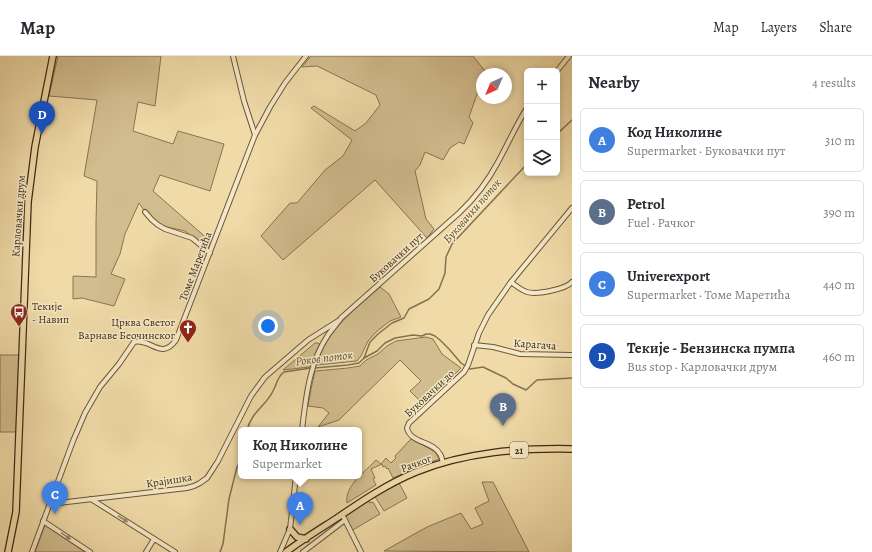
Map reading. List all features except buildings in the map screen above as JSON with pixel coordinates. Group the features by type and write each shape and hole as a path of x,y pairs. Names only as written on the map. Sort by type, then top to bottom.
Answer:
{"main road":[{"name":"Карловачки друм","path":"8,552 16,512 28,202 35,147 53,56"},
{"name":"Рачког","path":"286,552 370,496 400,479 418,472 443,463 474,455 532,449 572,449"},
{"path":"290,529 297,536 306,539"}],"street":[{"path":"233,56 254,135"},
{"name":"Томе Маретића","path":"32,552 73,441 89,405 100,387 119,364 133,343 138,341 162,349 169,347 174,343 210,253 254,135 285,83 306,56"},
{"path":"559,68 569,56"},
{"name":"Буковачки пут","path":"302,427 306,398 313,368 323,344 331,330 341,318 459,213 476,196 496,167 524,113"},
{"name":"Буковачки до","path":"443,463 441,454 434,447 412,436 407,431 409,423 464,372 468,365 479,332 488,315 511,282 572,208"},
{"path":"145,212 158,225 165,229 192,238 210,253"},
{"path":"511,282 527,292 538,293 569,285 572,282"},
{"name":"Крајишка","path":"50,504 186,488 203,481 212,472 251,396 260,383 271,371 313,336 341,318"},
{"path":"313,336 319,337 323,344"},
{"name":"Карагача","path":"474,345 493,347 525,354 572,355"},
{"path":"280,552 290,529 296,479"},
{"path":"91,499 175,552"},
{"path":"343,514 361,552"},
{"path":"303,552 345,520"},
{"path":"43,521 90,552"},
{"path":"146,552 154,540"}],"shaded area":[{"path":"58,56 161,56 155,106 138,102 133,131 173,144 178,131 224,144 210,191 160,175 153,191 210,241 208,250 185,231 163,226 146,213 139,203 125,234 120,254 111,274 125,279 114,306 82,298 73,299 73,276 96,277 97,181 84,176 97,100 49,96"},
{"path":"311,56 473,56 483,68 476,68 476,97 469,117 473,123 464,144 459,142 450,148 443,160 425,152 420,165 415,171 426,219 434,229 427,238 375,180 283,260 261,236 290,203 297,203 325,170 343,156 352,140 311,108 314,106 355,131 366,123 380,105 376,95 317,66 302,67"},
{"path":"380,287 389,294 401,317 390,321 376,332 368,341 357,361 317,365 326,342 334,331 351,312"},
{"path":"426,337 433,339 442,354 461,368 424,405 410,391 421,381 400,360 339,420 318,427 329,413 323,408 308,406 315,371 360,366 366,360 378,354 387,346 396,341"},
{"path":"315,343 320,345 310,367 283,370"},
{"path":"0,355 19,355 16,432 0,432"},
{"path":"411,439 434,451 439,459 393,478 388,468 387,469 385,466 383,467 382,464 371,469 376,485 347,503 347,497 352,485 357,479 362,479 362,474 376,460 381,464 386,458 391,463 396,458 395,456"},
{"path":"398,481 407,498 384,511 374,495"},
{"path":"482,482 493,482 529,552 384,551 427,527 461,513 471,529 483,524 475,508 489,501"},
{"path":"368,499 370,503 373,502 380,514 351,531 345,512"},
{"path":"45,525 85,552 35,552"}],"waterway":[{"name":"Буковачки поток","path":"560,131 572,120"},
{"name":"Буковачки поток","path":"364,358 370,342 378,334 392,323 404,318 409,309 429,299 439,289 445,273 446,257 452,244 524,167"},
{"name":"Роков поток","path":"315,368 359,363 364,358 377,351 385,343 395,338 430,334 441,341 461,363 470,369 483,367 526,390 537,380 572,378"},
{"name":"Роков поток","path":"248,427 252,418 267,401 278,378 284,372 311,368"},
{"name":"Роков поток","path":"220,552 223,544 229,499 238,465"}],"place":[{"name":"Текије - Бензинска пумпа","path":"42,134"},
{"name":"Текије - Навип","path":"19,327"},
{"name":"Црква Светог Варнаве Беочинског","path":"188,343"},
{"name":"Petrol","path":"503,426"},
{"name":"Univerexport","path":"55,514"},
{"name":"Код Николине","path":"300,525"}]}
